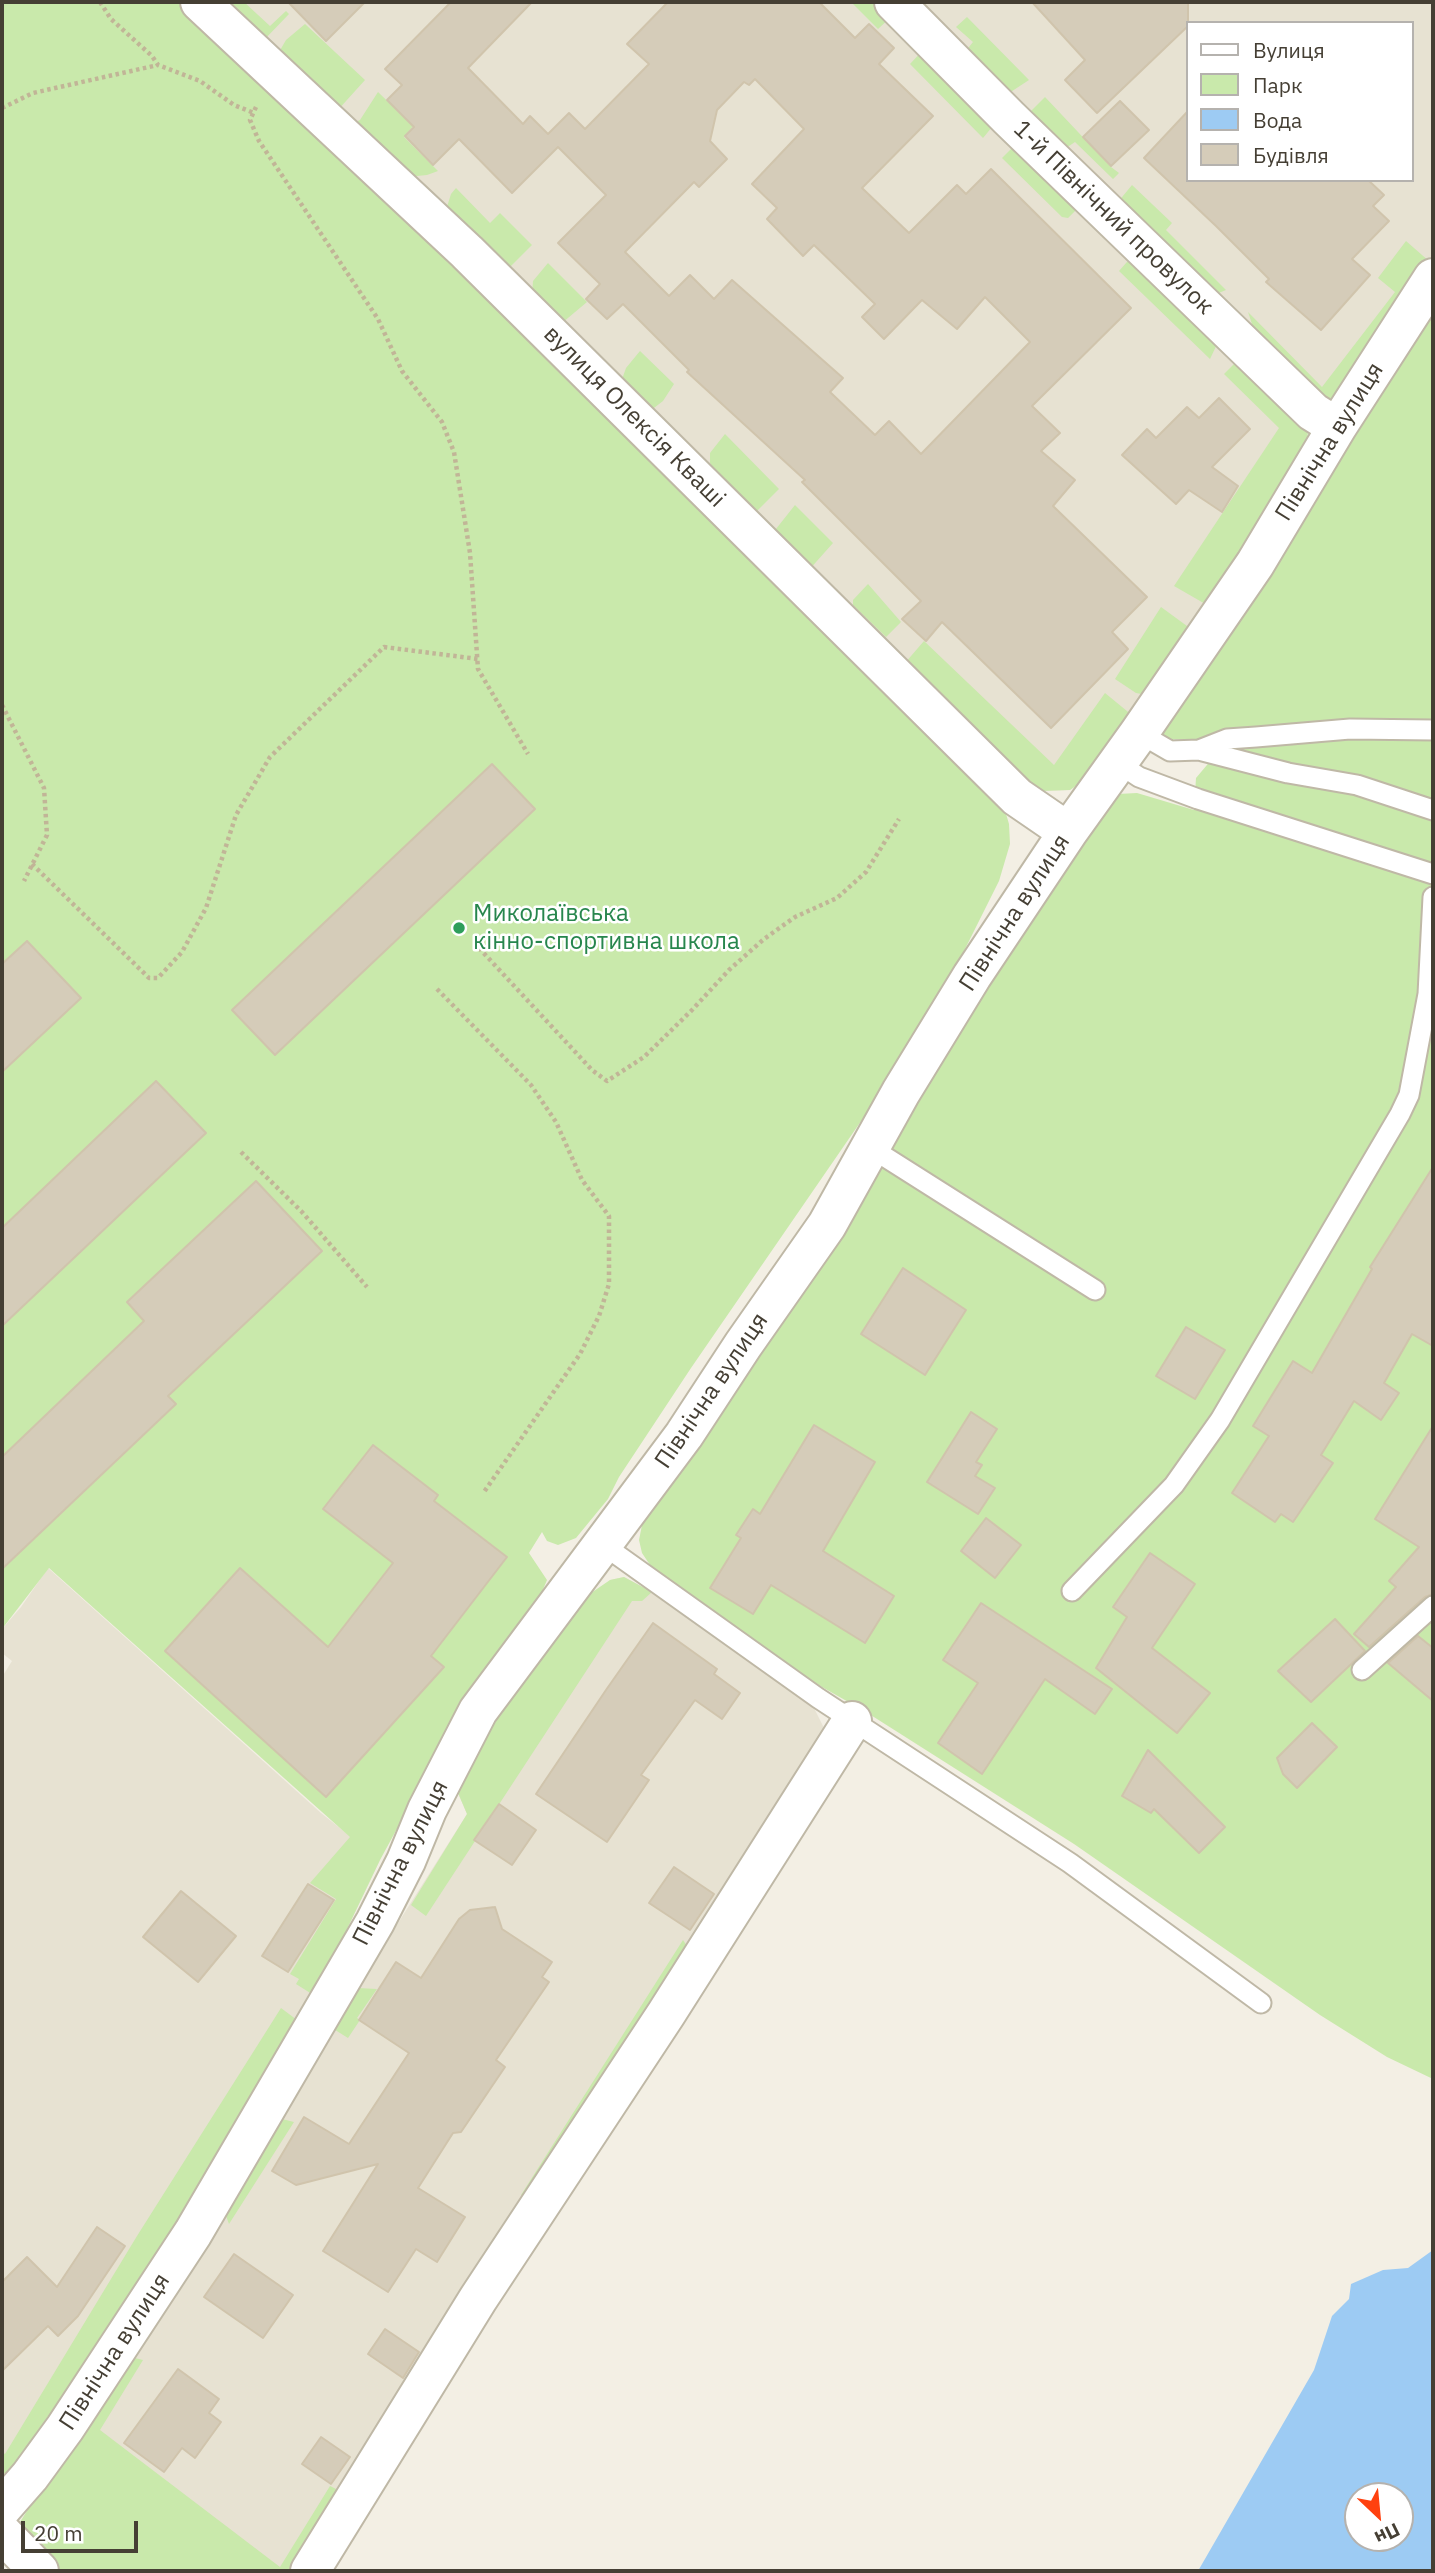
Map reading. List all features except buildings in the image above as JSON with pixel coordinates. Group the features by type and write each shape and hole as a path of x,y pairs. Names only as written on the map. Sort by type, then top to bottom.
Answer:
{"street":[{"name":"вулиця Олексія Кваші","path":"200,2 467,252 1017,797 1068,831"},
{"name":"1-й Північний провулок","path":"894,2 1009,118 1313,412 1337,427"},
{"name":"Північна вулиця","path":"2,2508 30,2476 65,2428 193,2233 375,1922 406,1861 427,1810 478,1711 684,1435 827,1225 901,1091 972,976 1068,831 1129,748 1255,564 1337,427 1433,278"},
{"path":"310,2571 478,2299 666,2014 852,1721"},
{"path":"2,2533 38,2571"}],"lane":[{"path":"1199,750 1227,739 1350,729 1433,730"},
{"path":"1433,810 1357,785 1287,773 1199,750 1129,748 1139,777 1198,799 1433,874"},
{"path":"1072,1591 1174,1485 1227,1409 1400,1114 1409,1095 1428,994 1433,897"},
{"path":"871,1148 1095,1290"},
{"path":"602,1544 852,1721 1070,1863 1261,2003"},
{"path":"1362,1670 1433,1606"}],"path":[{"path":"100,2 111,19 152,56 158,65"},
{"path":"2,108 33,93 158,65 200,81 234,105 254,113"},
{"path":"257,101 250,120 260,141 378,319 402,371 442,422 454,452 470,553 478,669 528,754"},
{"path":"32,864 149,978 158,978 182,952 206,908 236,816 270,757 384,647 478,659"},
{"path":"2,705 44,788 47,835 24,881"},
{"path":"479,948 592,1070 607,1082 644,1057 729,970 764,939 795,917 838,898 866,872 899,820"},
{"path":"437,989 530,1085 556,1122 582,1180 609,1216 609,1284 599,1315 580,1354 484,1492"},
{"path":"241,1152 302,1212 367,1287"}],"shaded area":[{"path":"224,2 879,2 1220,338 1307,448 1100,766 1070,790 1040,791"},
{"path":"910,2 1433,2 1433,258 1404,300 1326,398"},
{"path":"48,1568 321,1813 380,1860 315,1996 2,2474 2,1677 12,1661 2,1653 2,1629"},
{"path":"624,1577 652,1592 813,1706 824,1728 822,1746 409,2378 289,2571 47,2571 80,2426 467,1814 458,1793 610,1580"}],"green space":[{"name":"Миколаївська кінно-спортивна школа","path":"2,2 180,2 505,304 1004,807 1009,824 1010,844 999,881 964,951 868,1111 691,1368 619,1477 608,1499 576,1538 558,1545 547,1541 542,1532 529,1553 547,1580 539,1599 511,1633 468,1698 380,1860 315,1996 296,1984 299,1979 290,1974 336,1899 310,1883 350,1837 49,1568 2,1629"},
{"path":"224,2 244,2 270,26 286,11 289,14 263,41"},
{"path":"851,2 879,2 893,15 878,29"},
{"path":"967,17 1029,80 1003,97 961,57 973,42 956,27"},
{"path":"305,24 365,80 337,111 279,52 286,40"},
{"path":"925,48 997,121 983,138 910,64"},
{"path":"378,92 413,126 404,137 438,171 407,177 351,124 360,120"},
{"path":"1045,97 1119,173 1113,179 1075,142 1063,150 1026,116"},
{"path":"1018,142 1082,204 1068,218 1062,217 1002,158"},
{"path":"1132,185 1172,223 1166,230 1226,290 1216,294 1118,202"},
{"path":"456,188 490,223 500,213 532,245 507,270 445,213 451,194"},
{"path":"1406,241 1430,262 1335,398 1326,398 1253,327 1248,312 1322,387 1395,292 1378,278"},
{"path":"1134,254 1220,338 1210,359 1119,271"},
{"path":"548,263 587,302 562,323 532,295 533,281"},
{"path":"1433,301 1433,723 1412,719 1345,723 1201,740 1161,739 1156,734"},
{"path":"640,351 674,384 663,401 650,411 621,382 626,368"},
{"path":"1241,357 1308,429 1307,448 1207,605 1174,586 1279,428 1224,374"},
{"path":"725,434 779,489 753,515 721,482 710,463 710,453"},
{"path":"795,505 833,543 808,571 772,534"},
{"path":"868,584 901,622 886,637 853,605 853,600"},
{"path":"1161,607 1187,626 1189,633 1147,695 1136,693 1115,679"},
{"path":"924,641 1054,765 1105,693 1133,716 1086,779 1070,790 1040,791 1021,782 905,663"},
{"path":"1353,737 1433,739 1433,2079 1387,2057 1320,2015 1074,1844 822,1687 741,1633 690,1598 650,1565 642,1553 639,1540 642,1525 862,1188 1032,907 1118,794 1137,793 1194,810 1196,778 1223,746"},
{"path":"624,1577 652,1592 642,1601 632,1601 426,1916 411,1905 467,1814 458,1793 462,1771 489,1725 591,1593 610,1580"},
{"path":"683,1940 689,1949 528,2195 521,2195"},
{"path":"358,1988 377,1989 357,2018 360,2020 348,2038 332,2028"},
{"path":"281,2008 301,2023 180,2232 17,2469 2,2474 2,2452 5,2454 137,2236"},
{"path":"282,2119 294,2122 229,2224 225,2213"},
{"path":"127,2356 143,2360 100,2430 280,2567 330,2486 338,2490 289,2571 47,2571 15,2530"}],"water":[{"path":"1433,2250 1433,2571 1198,2571 1314,2370 1332,2316 1349,2299 1351,2284 1383,2270 1408,2268"}],"place":[{"name":"Миколаївська кінно-спортивна школа","path":"459,928"}]}
